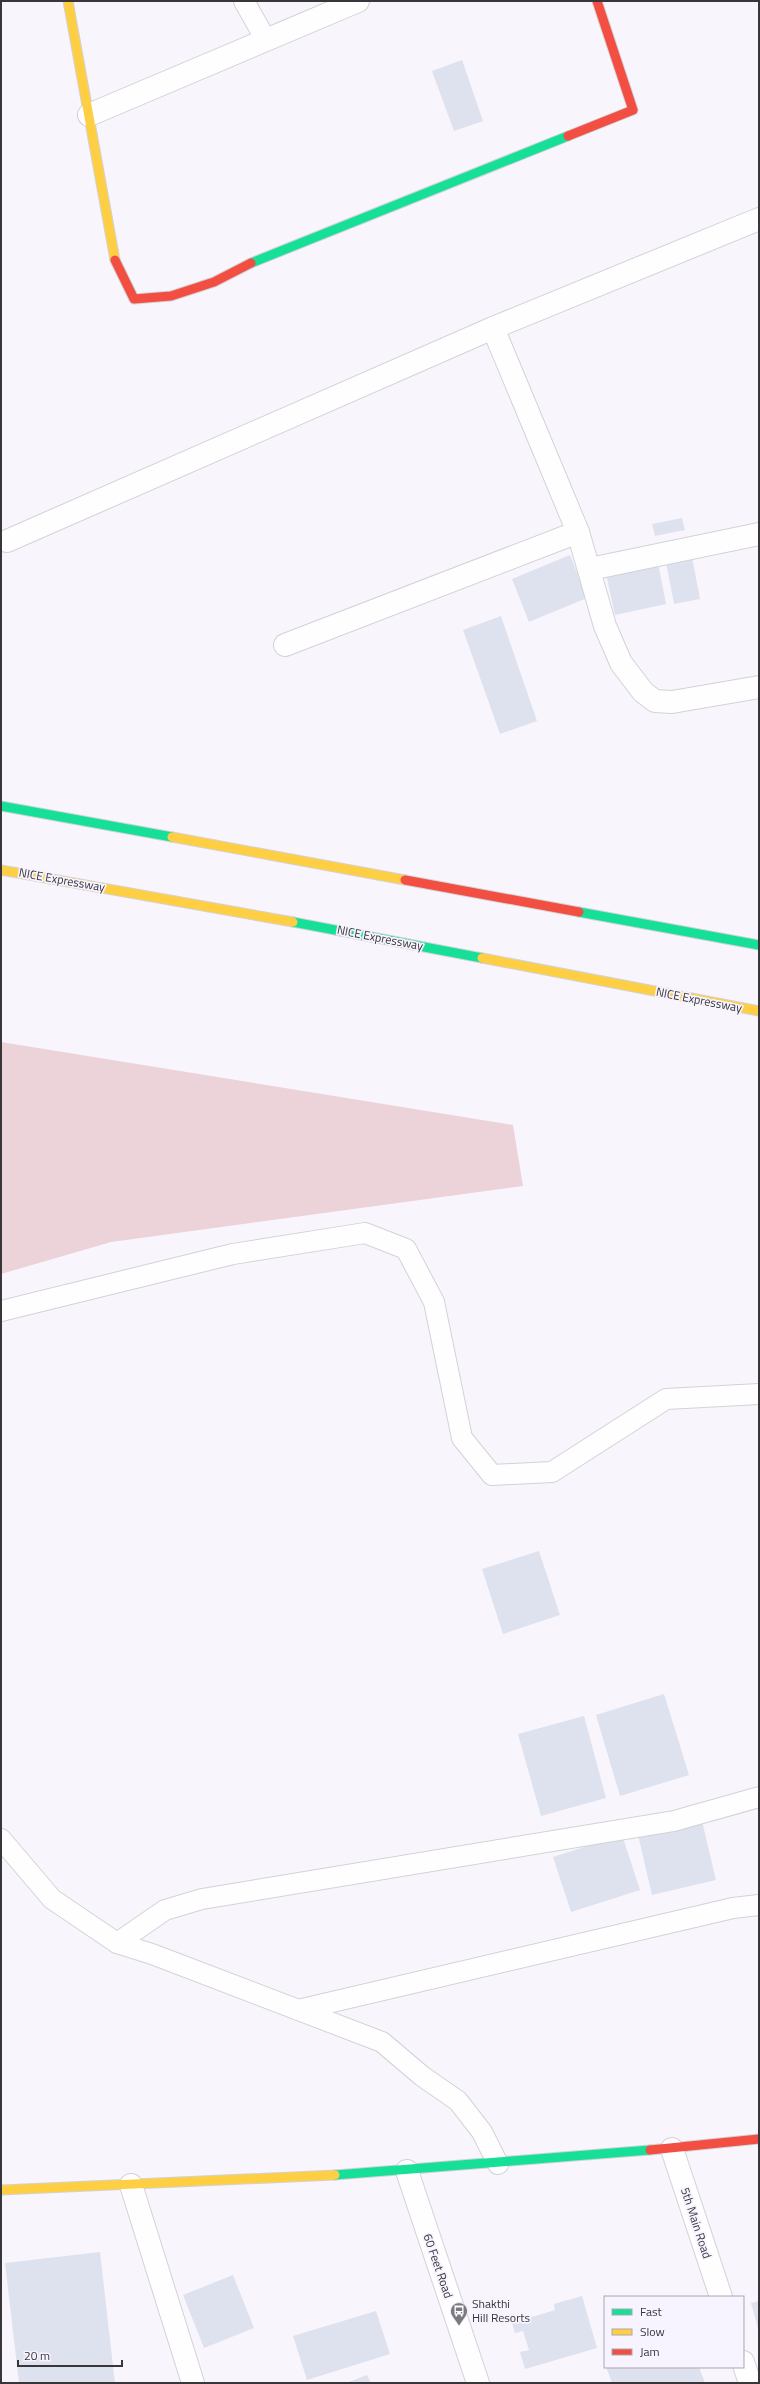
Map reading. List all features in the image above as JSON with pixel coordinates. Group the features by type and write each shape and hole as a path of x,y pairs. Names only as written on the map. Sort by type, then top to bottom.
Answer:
{"main road":[{"path":"68,1 116,262 134,299 171,296 214,282 253,262 633,110 597,1"},
{"path":"1,806 759,945"},
{"name":"NICE Expressway","path":"1,870 263,916 759,1011"},
{"path":"1,2190 131,2186 407,2171 672,2149 759,2139"}],"street":[{"path":"89,115 358,1"},
{"path":"7,541 493,328 759,219"},
{"path":"493,328 578,532 590,569 605,626 621,663 643,692 655,701 672,702 759,687"},
{"path":"285,645 578,532"},
{"path":"590,569 759,534"},
{"name":"5th Main Road","path":"672,2149 721,2296"},
{"name":"60 Feet Road","path":"407,2171 478,2383"},
{"path":"131,2186 193,2383"},
{"path":"744,2365 750,2383"}],"lane":[{"path":"244,1 266,40"},
{"path":"1,1311 233,1254 365,1233 406,1250 434,1302 462,1438 492,1475 552,1472 666,1399 759,1394"},
{"path":"117,1943 165,1910 202,1899 674,1821 759,1797"},
{"path":"1,1839 52,1899 117,1943 152,1954 382,2042 422,2076 458,2101 482,2132 498,2164"},
{"path":"298,2010 734,1908 759,1904"}],"shaded area":[{"path":"1,1042 513,1125 523,1186 111,1242 1,1274"}],"building":[{"path":"462,60 483,121 454,131 432,71"},
{"path":"682,518 685,530 655,536 652,524"},
{"path":"570,555 587,598 529,622 512,579"},
{"path":"692,557 700,599 674,604 666,562"},
{"path":"658,563 666,604 615,615 606,574"},
{"path":"501,616 537,721 500,734 463,630"},
{"path":"539,1551 560,1615 503,1634 482,1569"},
{"path":"664,1694 689,1775 620,1796 596,1715"},
{"path":"584,1716 606,1798 541,1816 518,1734"},
{"path":"702,1821 716,1880 652,1895 638,1835"},
{"path":"622,1835 640,1890 571,1912 553,1857"},
{"path":"100,2252 115,2383 19,2383 5,2263"},
{"path":"233,2275 254,2328 204,2348 183,2295"},
{"path":"582,2296 597,2348 525,2369 520,2352 529,2350 523,2331 515,2333 512,2323 555,2310 554,2304"},
{"path":"759,2301 759,2332 751,2303"},
{"path":"376,2311 390,2354 307,2380 293,2336"},
{"path":"606,2368 699,2368 705,2383 612,2383"},
{"path":"367,2375 371,2383 346,2383"}],"traffic: fast":[{"path":"251,263 568,136"},
{"path":"1,806 172,837"},
{"path":"579,912 759,945"},
{"path":"293,922 482,958"},
{"path":"335,2175 650,2150"}],"traffic: slow":[{"path":"68,1 115,260"},
{"path":"172,837 405,880"},
{"path":"1,870 293,922"},
{"path":"482,958 759,1011"},
{"path":"1,2190 335,2175"}],"traffic: jam":[{"path":"568,136 633,110 597,1"},
{"path":"115,260 134,299 171,296 214,282 251,263"},
{"path":"405,880 579,912"},
{"path":"650,2150 759,2139"}],"place":[{"name":"Shakthi Hill Resorts","path":"459,2326"}]}
